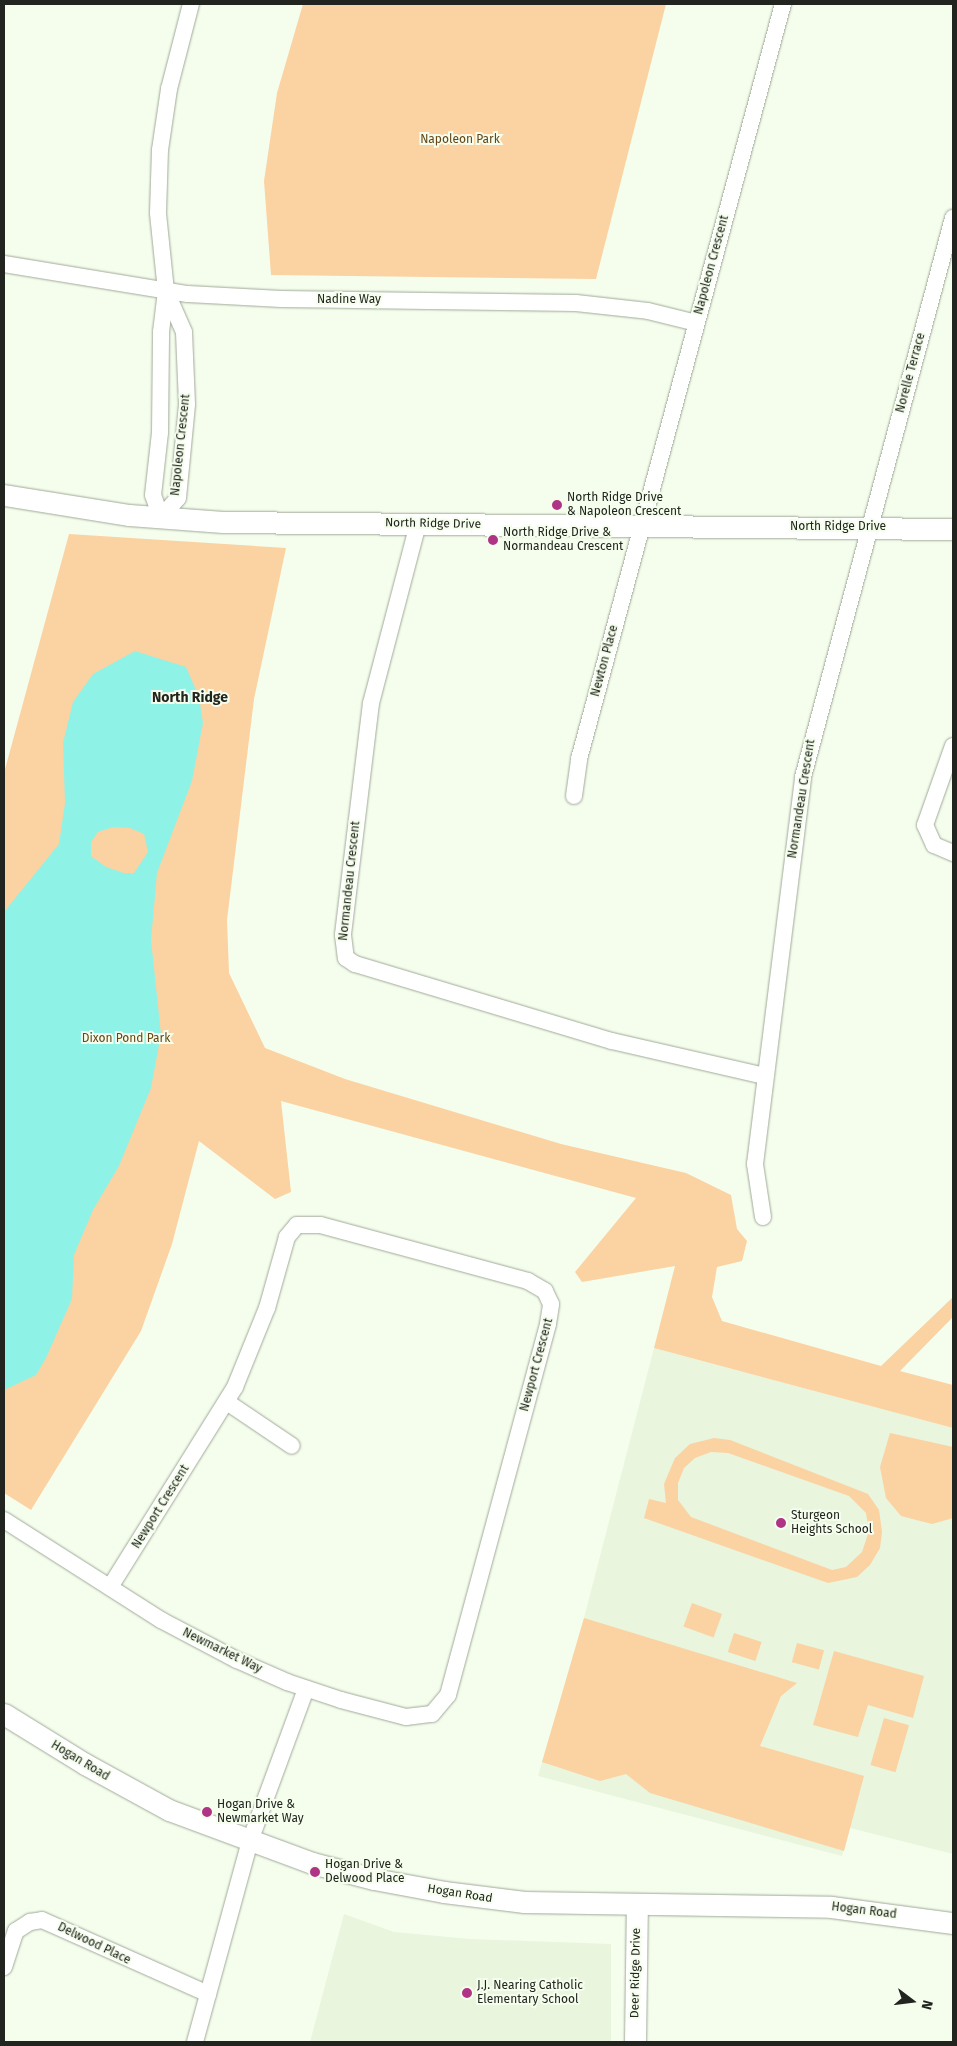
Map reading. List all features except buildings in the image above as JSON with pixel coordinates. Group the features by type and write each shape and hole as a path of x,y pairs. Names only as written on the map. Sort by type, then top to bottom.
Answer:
{"street":[{"name":"Napoleon Crescent","path":"161,518 154,495 160,434 161,332 166,291 158,212 160,150 169,89 191,4"},
{"name":"Napoleon Crescent","path":"641,527 783,4"},
{"name":"Norelle Terrace","path":"870,527 953,218"},
{"name":"Nadine Way","path":"4,264 166,291 281,299 576,302 648,311 696,323"},
{"name":"Napoleon Crescent","path":"161,518 178,498 187,404 184,332 166,291"},
{"name":"North Ridge Drive","path":"4,495 59,506 161,518 418,524 641,527 870,527 953,530"},
{"name":"Normandeau Crescent","path":"418,524 371,703 343,935 346,958 355,964 612,1041 766,1076"},
{"name":"Newton Place","path":"574,796 579,759 641,527"},
{"name":"Normandeau Crescent","path":"763,1217 755,1164 803,777 870,527"},
{"path":"953,746 925,825 934,845 953,853"},
{"name":"Newport Crescent","path":"110,1587 227,1402 261,1326 290,1231 302,1223 320,1225 528,1281 541,1287 550,1300 550,1318 445,1701 432,1714 412,1718 306,1689"},
{"path":"227,1402 292,1446"},
{"name":"Newmarket Way","path":"4,1520 202,1643 306,1689"},
{"path":"195,2042 250,1841 306,1689"},
{"name":"Hogan Road","path":"4,1714 129,1790 169,1810 312,1862 444,1892 524,1902 831,1907 953,1922"},
{"name":"Deer Ridge Drive","path":"635,2042 637,1904"},
{"name":"Delwood Place","path":"4,1967 16,1931 30,1922 42,1920 208,1994"}],"shaded area":[{"name":"Sturgeon Heights School","path":"654,1348 953,1428 953,1854 850,1828 842,1856 538,1776 584,1618"},
{"name":"J.J. Nearing Catholic Elementary School","path":"344,1914 394,1932 470,1939 611,1944 611,2042 310,2042"}],"green space":[{"name":"Napoleon Park","path":"303,4 666,4 596,279 271,275 264,181 277,93"},
{"name":"Dixon Pond Park","path":"69,534 286,548 254,699 227,920 229,973 265,1048 345,1079 561,1144 686,1173 731,1195 737,1229 747,1241 742,1261 717,1267 712,1297 722,1321 881,1366 953,1297 953,1317 900,1371 953,1385 953,1428 654,1348 675,1266 582,1282 575,1272 636,1198 281,1101 291,1192 275,1199 199,1141 172,1244 141,1331 31,1510 4,1493 4,773"},
{"path":"890,1433 953,1447 953,1518 932,1524 901,1516 886,1498 880,1467"},
{"path":"714,1438 730,1440 868,1494 879,1510 882,1532 880,1548 870,1565 857,1577 828,1583 644,1518 649,1499 666,1503 664,1484 675,1458 690,1444","holes":["711,1452 728,1453 849,1496 866,1513 869,1531 862,1552 846,1567 832,1570 691,1517 678,1500 678,1483 684,1468 695,1458"]},
{"path":"692,1603 722,1614 714,1637 683,1626"},
{"path":"584,1618 797,1683 781,1696 760,1746 864,1776 844,1851 650,1793 626,1774 600,1781 542,1762"},
{"path":"734,1633 762,1642 755,1661 728,1652"},
{"path":"797,1643 824,1650 819,1670 792,1662"},
{"path":"834,1651 924,1676 913,1718 868,1705 858,1737 813,1725"},
{"path":"884,1718 909,1725 895,1772 870,1765"}],"water":[{"path":"135,651 186,667 199,697 203,723 192,781 157,873 151,940 161,1034 151,1088 119,1166 93,1210 74,1255 72,1299 46,1358 36,1375 4,1390 4,912 59,844 65,803 63,743 73,702 93,674","holes":["113,827 130,828 144,834 148,852 134,873 124,873 106,867 91,856 91,842 98,832"]}],"place":[{"name":"North Ridge Drive & Napoleon Crescent","path":"557,505"},
{"name":"North Ridge Drive & Normandeau Crescent","path":"493,540"},
{"name":"Sturgeon Heights School","path":"781,1523"},
{"name":"Hogan Drive & Newmarket Way","path":"207,1812"},
{"name":"Hogan Drive & Delwood Place","path":"315,1872"},
{"name":"J.J. Nearing Catholic Elementary School","path":"467,1993"}],"district":[{"name":"North Ridge","path":"190,698"}]}
